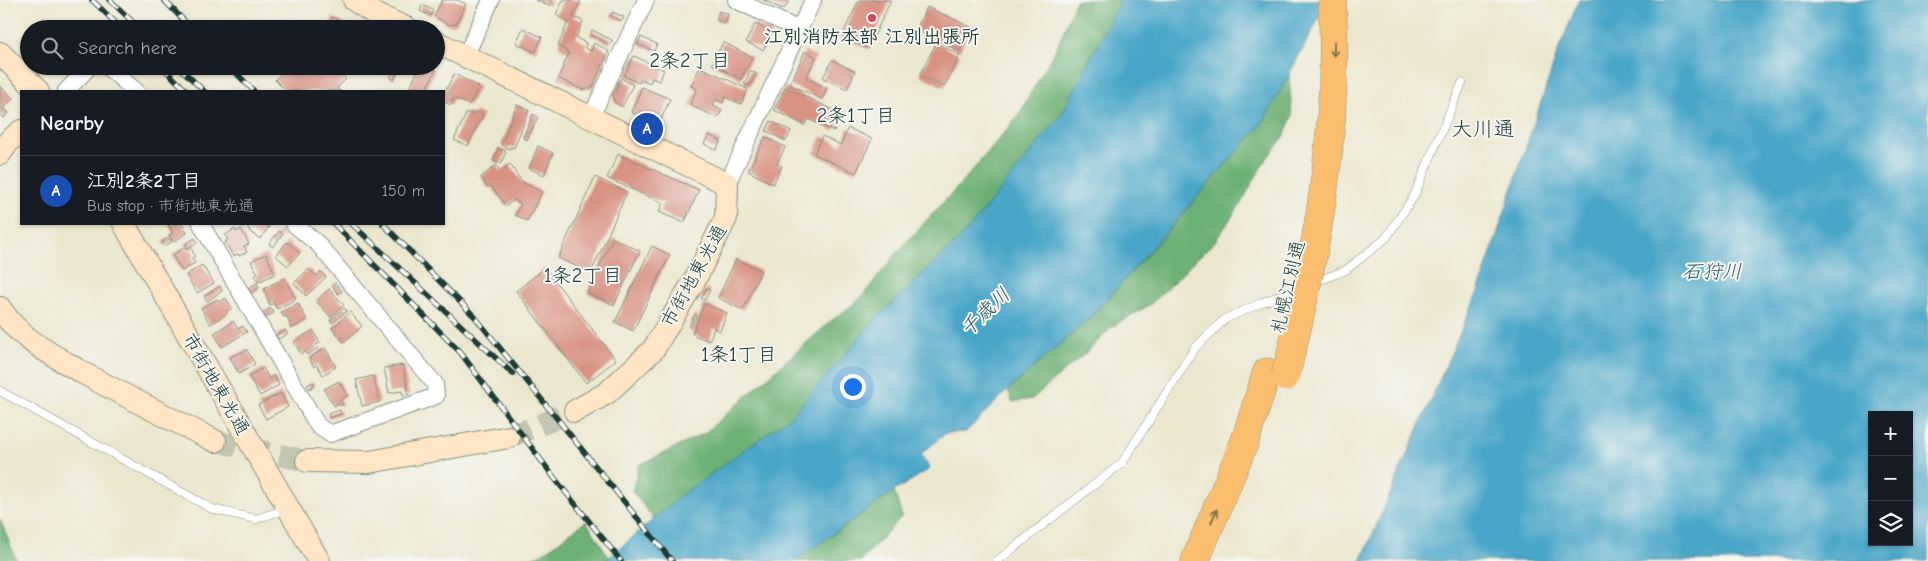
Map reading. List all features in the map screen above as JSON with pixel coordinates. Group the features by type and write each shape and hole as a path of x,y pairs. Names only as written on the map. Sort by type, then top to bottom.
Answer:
{"highway":[{"name":"札幌江別通","path":"1215,561 1272,418 1276,374 1304,211 1315,100 1316,0"},
{"name":"札幌江別通","path":"1195,561 1245,441 1276,374 1304,297 1326,180 1334,92 1332,0"}],"street":[{"path":"354,0 388,20"},
{"path":"466,55 491,0"},
{"path":"592,117 646,0"},
{"path":"736,0 799,30"},
{"path":"445,46 727,184 813,0"},
{"path":"0,54 20,73"},
{"path":"22,75 37,90"},
{"path":"67,90 81,75"},
{"path":"117,75 135,90"},
{"path":"0,154 9,141 20,132"},
{"name":"市街地東光通","path":"575,411 608,393 653,350 693,283 726,218 727,184"},
{"path":"202,225 318,426 330,434 436,396 435,384 318,244 295,225"},
{"name":"市街地東光通","path":"129,226 314,552"},
{"name":"市街地東光通","path":"0,308 8,322 36,346 117,392 215,442"},
{"path":"307,462 369,462 509,437"}],"lane":[{"path":"997,561 1122,463 1195,348 1226,319 1263,302 1346,270 1386,238 1414,196 1462,83"},
{"path":"0,390 212,509 256,519 288,508"}],"green space":[{"path":"1076,0 1120,0 1062,114 967,231 875,320 790,417 653,518 632,491 639,465 705,433 831,321 859,300 901,248 965,179 1018,116 1058,45"},
{"path":"1289,75 1292,116 1284,137 1264,162 1240,205 1216,240 1151,304 1113,326 1090,349 1032,399 1012,402 1008,390 1093,315 1172,227 1264,120"},
{"path":"894,491 902,516 861,561 795,561"},
{"path":"0,519 16,559 17,561 0,561"},
{"path":"586,521 609,557 605,561 521,561 542,554"}],"water":[{"name":"千歳川","path":"1120,0 1329,0 1264,121 1093,315 1008,390 966,432 946,433 921,454 930,469 894,491 795,561 605,561 683,494 790,417 875,320 967,231 1062,114"},
{"name":"石狩川","path":"1579,0 1928,0 1928,561 1361,561 1479,289 1558,51"}],"building":[{"path":"442,0 457,0 466,4 456,24 449,25 445,23 445,20 434,16"},
{"path":"535,0 552,0 549,6"},
{"path":"563,0 581,0 573,17 583,21 576,38 586,43 585,48 591,51 594,43 609,51 593,87 583,90 558,78 569,53 558,46 568,22 556,15"},
{"path":"763,0 789,0 785,8 780,8"},
{"path":"859,0 891,0 868,49 842,36"},
{"path":"422,5 433,10 431,16 420,11"},
{"path":"927,7 971,27 960,51 916,30"},
{"path":"719,11 728,14 725,23 716,20"},
{"path":"612,12 624,17 622,21 611,17"},
{"path":"755,24 772,32 763,50 746,42"},
{"path":"523,28 542,37 535,52 516,43"},
{"path":"592,30 612,40 610,44 590,35"},
{"path":"641,37 657,44 654,51 637,44"},
{"path":"723,42 752,57 741,79 712,64"},
{"path":"936,43 960,55 944,87 920,75"},
{"path":"805,51 816,57 806,78 827,88 822,99 790,85"},
{"path":"634,56 664,70 659,81 652,78 650,83 641,79 639,83 624,76"},
{"path":"832,60 855,71 847,89 823,78"},
{"path":"700,67 748,89 741,104 725,97 723,103 716,100 713,106 722,110 718,118 690,105 697,89 691,86"},
{"path":"750,71 756,73 750,86 744,84"},
{"path":"454,74 479,87 469,105 454,98 450,105 445,102 445,91"},
{"path":"280,75 342,75 346,79 337,88 339,90 285,90 275,80"},
{"path":"391,75 396,75 394,80 390,78"},
{"path":"416,75 433,75 426,90 408,90"},
{"path":"621,78 633,85 622,107 614,102 613,95"},
{"path":"0,86 13,98 0,111"},
{"path":"642,87 670,99 659,124 631,112"},
{"path":"785,87 842,114 834,131 808,119 805,125 774,110"},
{"path":"517,105 529,110 514,148 510,147 510,149 501,145"},
{"path":"5,109 9,113 4,118 0,113"},
{"path":"475,111 483,115 468,146 454,140 467,112 473,115"},
{"path":"533,114 538,117 527,140 523,138"},
{"path":"771,121 791,131 786,141 766,131"},
{"path":"848,128 872,139 856,173 814,154 822,136 841,145"},
{"path":"709,135 721,141 716,150 704,144"},
{"path":"765,137 785,147 777,164 782,166 773,184 748,171"},
{"path":"538,146 553,153 544,175 529,168"},
{"path":"498,148 506,151 501,164 493,161"},
{"path":"618,154 699,190 684,223 659,212 663,203 607,178"},
{"path":"510,164 522,182 542,192 527,221 515,215 521,204 514,200 506,206 491,186 488,188 481,177 496,165 500,171"},
{"path":"595,177 627,192 591,273 558,258"},
{"path":"169,225 183,225 187,233 173,242 169,235 173,233"},
{"path":"266,225 269,227 260,239 249,231 246,226"},
{"path":"235,229 236,232 241,229 249,244 244,246 247,252 239,256 238,254 233,256 225,242 228,240 225,235"},
{"path":"279,231 283,234 273,247 269,244"},
{"path":"168,238 171,242 165,246 162,242"},
{"path":"195,238 197,243 188,248 185,244"},
{"path":"613,238 640,251 614,305 587,293"},
{"path":"287,242 300,253 288,266 276,256"},
{"path":"652,246 670,255 633,331 615,322"},
{"path":"185,247 187,250 191,248 195,256 192,258 195,263 182,271 172,255"},
{"path":"266,254 275,274 258,282 255,276 258,274 251,261"},
{"path":"736,259 761,271 743,310 718,298"},
{"path":"202,265 214,283 197,293 186,275"},
{"path":"545,268 616,360 586,383 516,291"},
{"path":"309,269 316,276 321,272 326,277 306,296 294,283"},
{"path":"284,278 296,299 277,309 274,303 270,305 264,289"},
{"path":"257,283 259,288 252,293 248,288"},
{"path":"335,283 342,291 338,294 332,286"},
{"path":"220,286 222,291 207,301 204,296"},
{"path":"706,288 710,290 705,300 701,298"},
{"path":"329,289 344,305 331,317 316,301"},
{"path":"226,298 232,308 226,312 227,314 210,324 201,308 217,299 219,302"},
{"path":"298,303 307,320 291,329 287,316 284,317 281,312"},
{"path":"704,304 727,313 720,331 714,328 709,341 692,334"},
{"path":"271,308 274,313 265,318 263,313"},
{"path":"344,308 347,311 333,323 330,320"},
{"path":"350,312 362,326 344,342 332,328"},
{"path":"695,314 697,315 691,328 689,327"},
{"path":"233,321 238,329 243,326 247,332 222,347 214,333"},
{"path":"285,330 288,334 278,339 276,335"},
{"path":"313,330 320,343 316,345 318,348 307,355 305,351 301,354 294,342"},
{"path":"325,348 336,367 323,375 317,365 314,367 309,358"},
{"path":"247,350 255,364 239,374 230,357"},
{"path":"403,365 409,394 403,395 402,391 389,393 384,368"},
{"path":"263,368 269,379 274,376 279,385 260,396 249,376"},
{"path":"373,376 380,402 362,406 356,380"},
{"path":"339,381 347,396 340,400 343,404 340,406 339,403 334,406 324,389"},
{"path":"313,382 315,385 309,389 307,385"},
{"path":"281,393 288,407 266,419 258,405"},
{"path":"340,410 341,414 329,418 328,414"}],"tunnel":[{"path":"509,437 575,411"},
{"path":"215,441 307,461"}],"railway":[{"path":"92,0 113,20"},
{"path":"110,0 131,20"},
{"path":"164,0 183,20"},
{"path":"170,75 186,90"},
{"path":"187,75 203,90"},
{"path":"238,75 253,90"},
{"path":"335,225 460,352 556,480 621,561"},
{"path":"353,225 513,374"},
{"path":"384,225 475,317 672,561"}],"place":[{"name":"江別消防本部 江別出張所","path":"872,18"},
{"name":"江別2条2丁目","path":"647,129"}],"district":[{"name":"2条2丁目","path":"690,60"},
{"name":"2条1丁目","path":"856,115"},
{"name":"大川通","path":"1483,129"},
{"name":"1条2丁目","path":"583,275"},
{"name":"1条1丁目","path":"739,354"}]}
